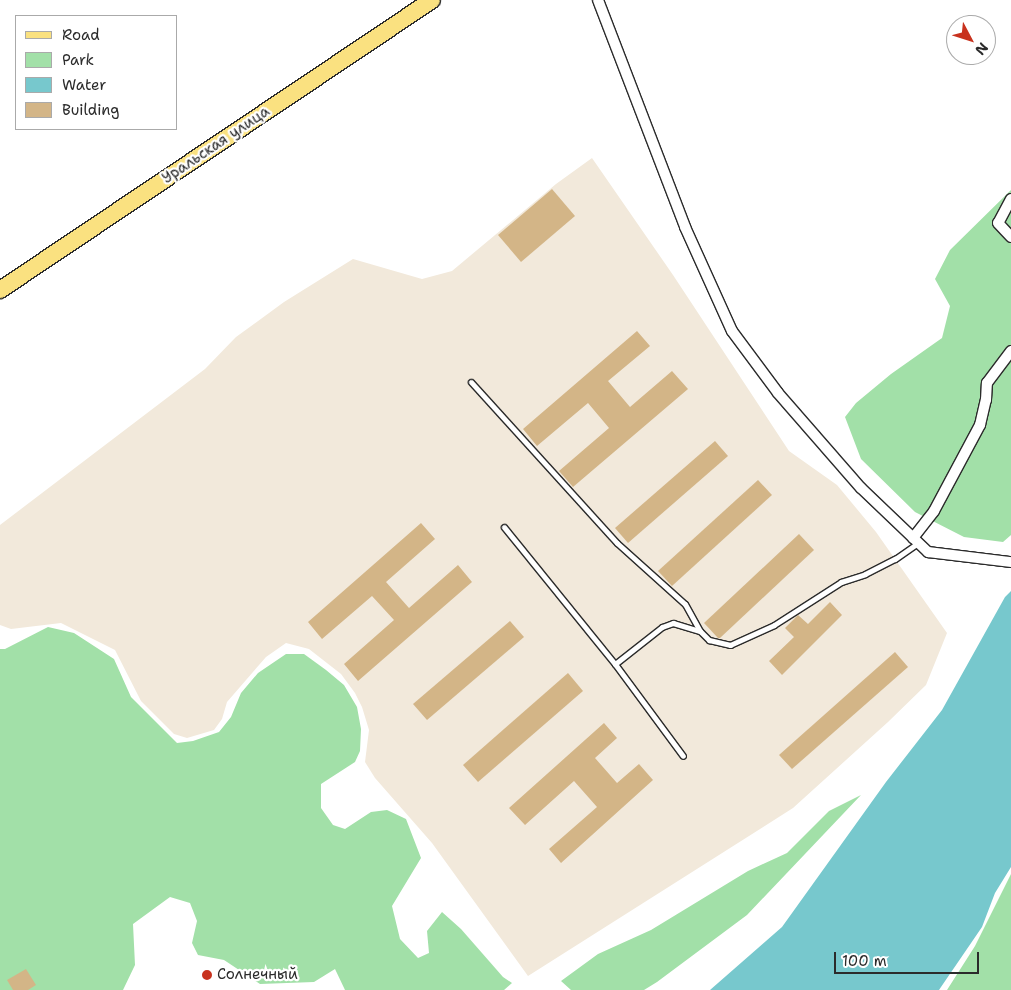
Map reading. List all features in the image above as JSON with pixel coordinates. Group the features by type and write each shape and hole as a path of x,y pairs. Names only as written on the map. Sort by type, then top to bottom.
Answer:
{"main road":[{"name":"Уральская улица","path":"0,290 432,0"}],"street":[{"path":"598,0 685,227 732,331 778,393 861,488 928,552 1011,562"},
{"path":"1011,199 998,223 1011,237"},
{"path":"915,540 934,511 980,425 986,400 987,383 1011,351"}],"lane":[{"path":"471,382 618,542 685,604 700,631 709,640 730,645 774,625 841,582 865,574 895,559 915,540"},
{"path":"504,527 615,664 683,756"},
{"path":"615,664 662,627 673,623 700,631"}],"shaded area":[{"path":"592,158 673,275 789,451 837,485 876,532 947,633 926,685 793,808 528,976 432,843 375,778 365,762 369,730 362,707 355,693 341,674 309,649 286,643 266,657 227,702 222,719 214,730 187,738 174,734 141,701 115,650 61,623 11,629 0,625 0,525 205,369 236,337 284,302 353,259 422,279 452,271 556,184"}],"green space":[{"path":"1011,190 1011,535 1003,542 964,537 915,512 861,459 845,417 856,403 891,374 942,338 950,306 935,279 950,250"},
{"path":"48,627 74,633 114,659 131,697 177,743 193,741 219,732 231,717 241,693 258,673 286,654 304,654 326,670 344,685 357,707 361,729 360,751 355,762 321,784 321,808 333,825 345,829 371,812 387,810 406,819 421,858 392,906 400,939 418,958 429,953 427,931 442,912 461,929 503,977 512,983 504,990 345,990 335,969 314,982 260,984 224,960 198,955 192,943 197,921 190,903 170,897 133,924 135,965 123,990 0,990 0,649 5,649"},
{"path":"861,795 747,915 657,982 644,990 571,990 561,981 598,954 651,930 748,871 787,853 829,811"},
{"path":"1011,874 1011,990 947,990 975,946"}],"water":[{"path":"1011,591 1011,867 995,893 982,927 939,990 710,990 782,927 886,782 942,710 1005,597"}],"building":[{"path":"552,189 575,216 521,262 498,235"},
{"path":"637,331 650,346 608,381 630,407 672,371 688,389 573,487 559,471 609,428 588,403 537,446 523,429"},
{"path":"715,441 728,456 628,543 615,528"},
{"path":"758,480 772,495 672,586 658,571"},
{"path":"421,523 435,539 386,582 409,608 458,565 472,582 358,681 344,664 394,620 372,596 322,639 308,622"},
{"path":"799,534 814,550 718,638 704,623"},
{"path":"830,602 842,615 782,675 769,661 794,637 785,628 798,615 808,624"},
{"path":"510,621 524,637 427,720 413,704"},
{"path":"895,652 908,667 792,769 779,755"},
{"path":"568,673 583,691 478,782 463,765"},
{"path":"604,723 617,738 595,758 617,783 639,764 653,780 561,863 549,849 597,807 574,781 525,825 509,808"},
{"path":"26,969 36,985 28,990 13,990 7,980"}],"place":[{"name":"Солнечный","path":"207,975"}]}
